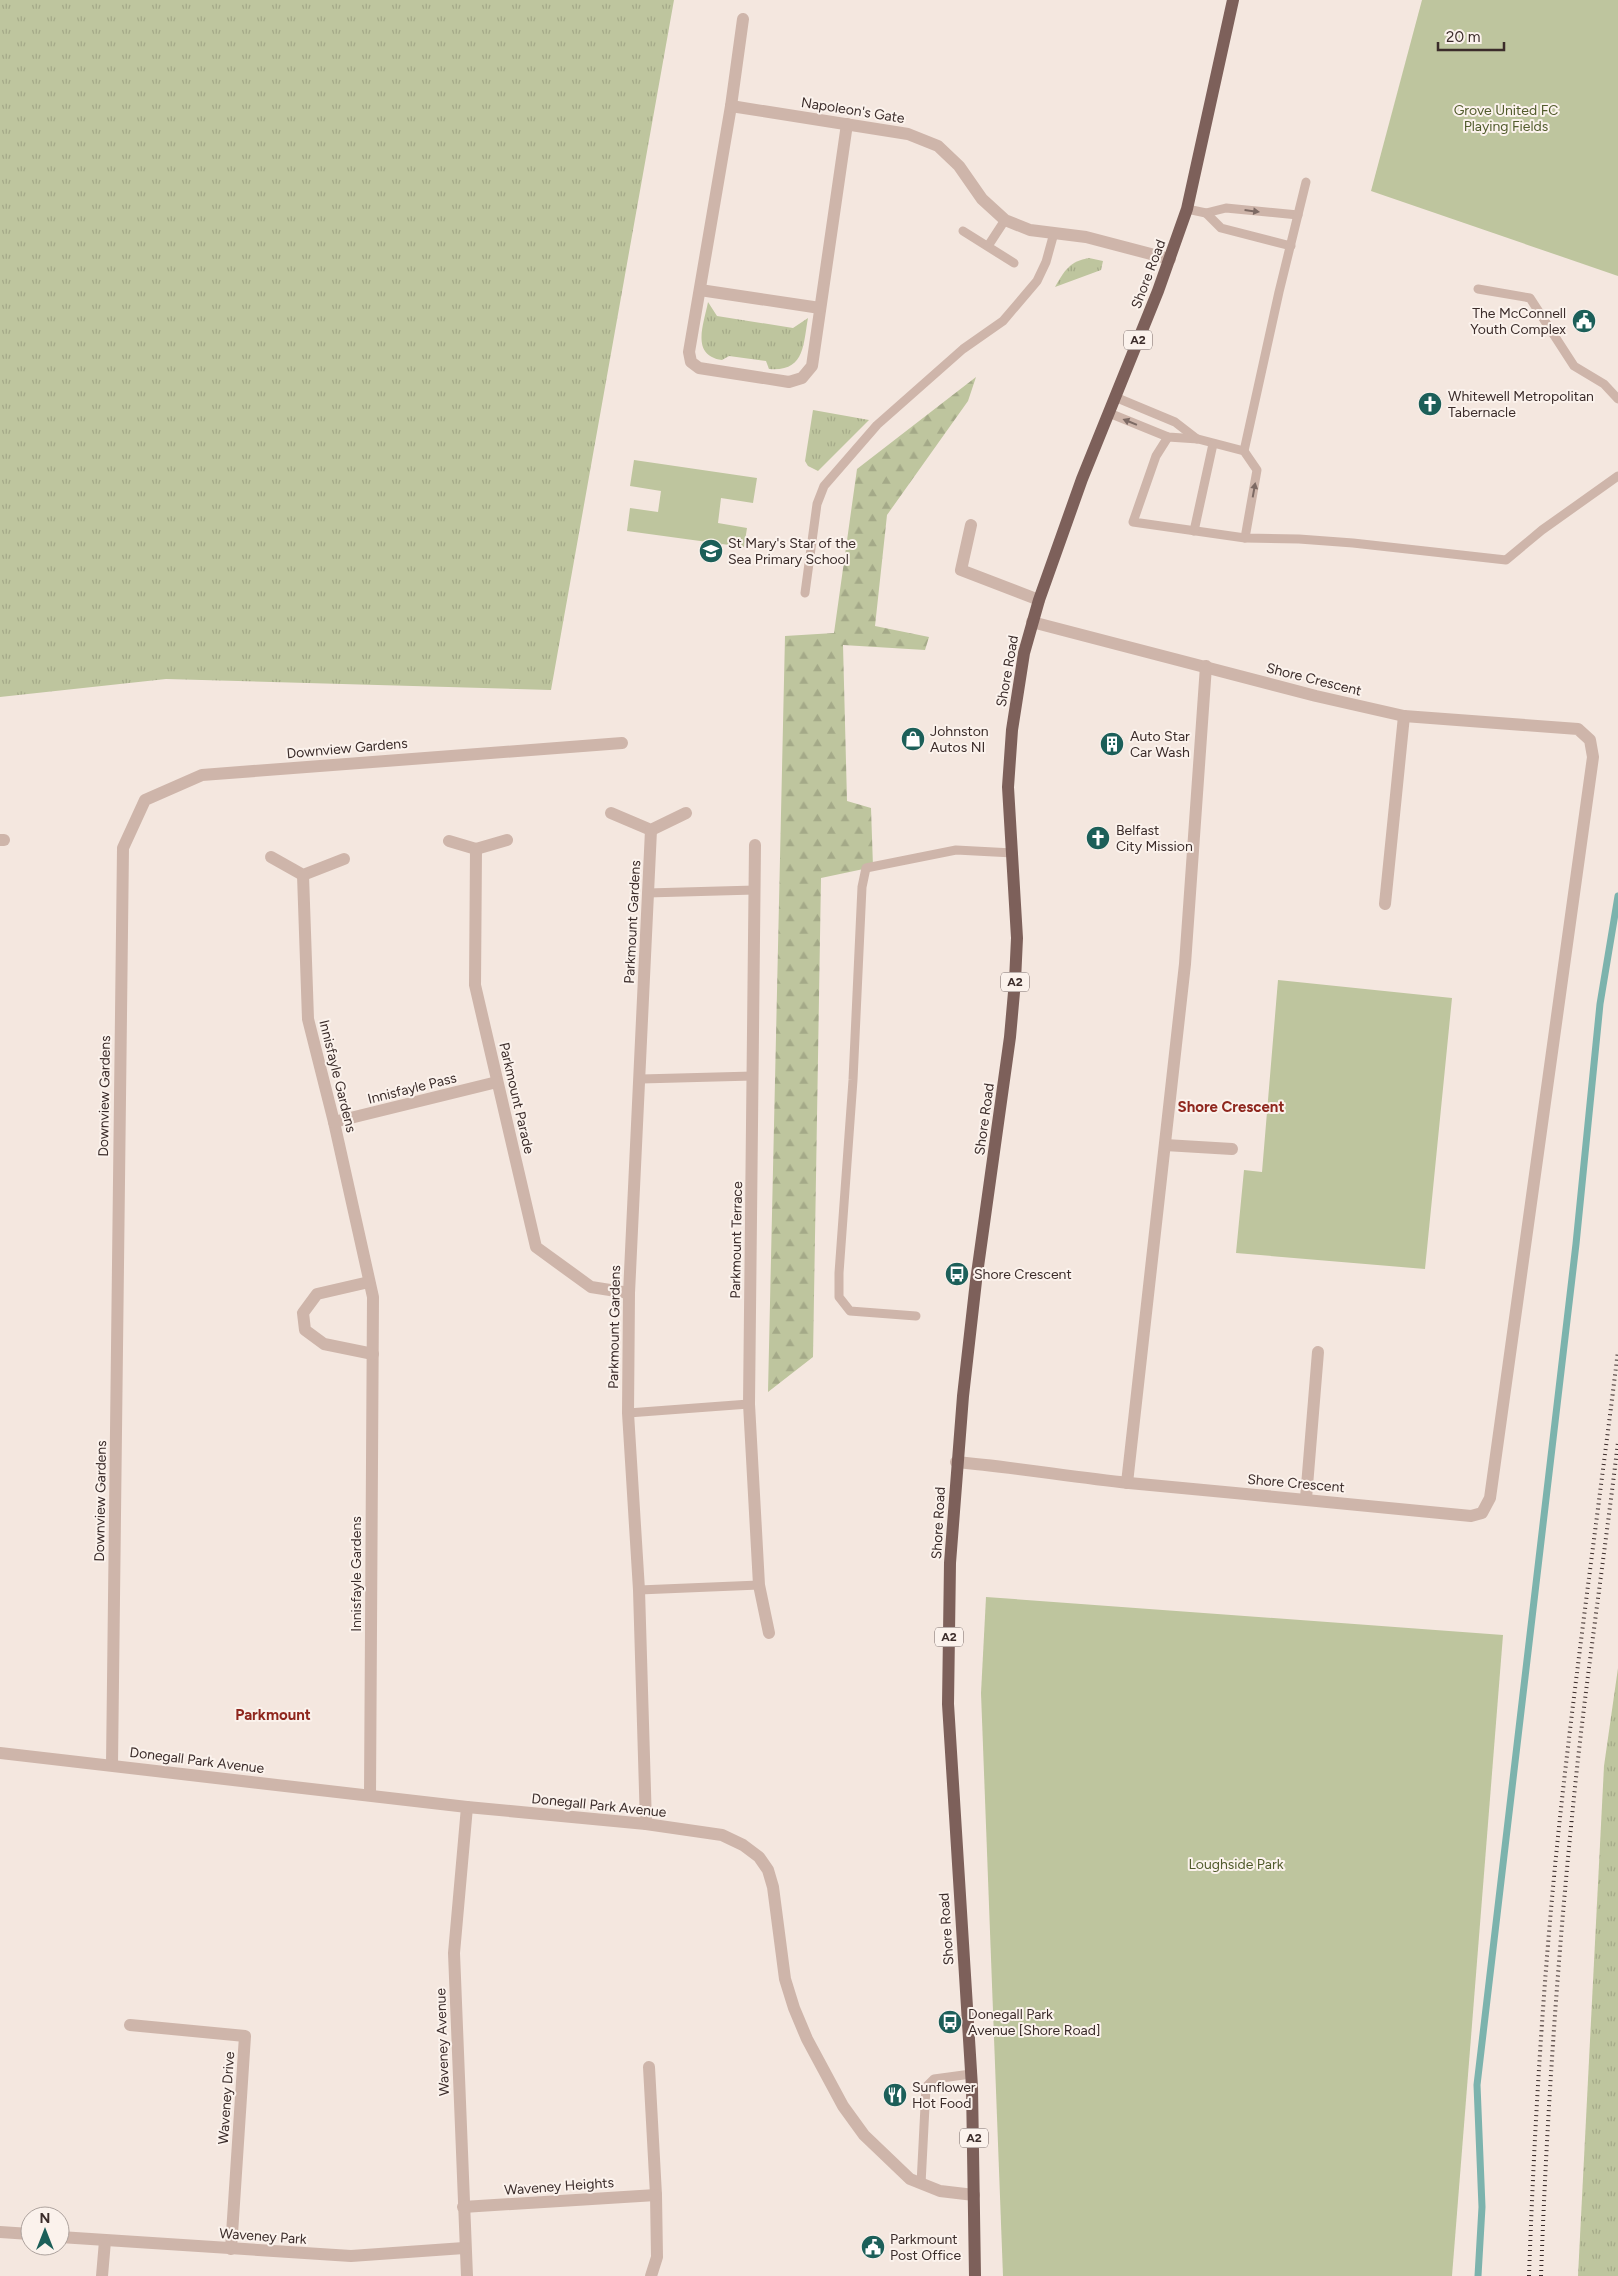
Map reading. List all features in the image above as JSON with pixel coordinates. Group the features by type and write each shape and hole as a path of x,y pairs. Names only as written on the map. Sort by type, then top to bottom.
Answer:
{"main road":[{"name":"Shore Road","path":"975,2276 971,2074 948,1704 950,1563 956,1462 976,1280 1011,1027 1017,938 1008,787 1012,730 1022,661 1039,600 1108,413 1170,259 1187,209 1233,0"}],"street":[{"path":"743,19 731,106 689,352 691,362 699,368 789,382 802,378 812,366 848,124"},
{"name":"Napoleon's Gate","path":"731,106 908,134 938,146 959,166 982,199 1005,220 1030,230 1086,237 1170,259"},
{"path":"700,290 820,308"},
{"path":"971,525 961,570 1039,600"},
{"name":"Shore Crescent","path":"956,1462 1047,1471 1127,1483 1306,1498 1471,1516 1482,1513 1490,1498 1593,757 1590,740 1578,730 1404,716 1316,696 1032,622"},
{"path":"1127,1483 1185,964 1206,666"},
{"path":"1385,904 1404,716"},
{"name":"Downview Gardens","path":"112,1765 123,848 145,800 202,775 506,750 622,743"},
{"path":"611,813 651,830 686,813"},
{"name":"Parkmount Gardens","path":"646,1824 639,1590 628,1414 629,1293 641,1079 651,830"},
{"path":"449,841 476,849 507,840"},
{"name":"Parkmount Terrace","path":"755,846 749,1404 759,1585 770,1633"},
{"name":"Parkmount Parade","path":"476,849 475,985 536,1247 591,1288 629,1293"},
{"path":"271,857 304,875 344,860"},
{"name":"Innisfayle Gardens","path":"304,875 308,1019 334,1122 373,1297 370,1795"},
{"name":"Innisfayle Pass","path":"334,1122 498,1082"},
{"path":"1164,1145 1232,1149"},
{"path":"369,1282 317,1294 303,1313 305,1330 324,1344 372,1354"},
{"path":"1306,1498 1318,1352"},
{"name":"Donegall Park Avenue","path":"0,1753 722,1834 743,1845 759,1857 768,1870 773,1887 784,1972 794,2008 826,2078 842,2106 864,2135 910,2179 940,2191 974,2195"},
{"name":"Waveney Avenue","path":"467,1806 454,1953 464,2248 467,2276"},
{"name":"Waveney Drive","path":"130,2025 245,2036 231,2248"},
{"path":"648,2067 656,2195 657,2257 651,2276"},
{"name":"Waveney Heights","path":"463,2207 656,2195"},
{"path":"0,2232 20,2233"},
{"name":"Waveney Park","path":"70,2238 351,2256 464,2248"},
{"path":"102,2276 105,2241"}],"lane":[{"path":"1244,451 1279,292 1306,182"},
{"path":"1187,209 1206,213 1226,208 1298,215"},
{"path":"1206,213 1221,228 1291,246"},
{"path":"988,246 1005,220"},
{"path":"963,231 1014,263"},
{"path":"805,593 817,504 824,486 877,425 963,349 1003,321 1036,281 1046,262 1054,233"},
{"path":"1478,289 1530,298 1574,366 1604,384 1618,399"},
{"path":"1115,397 1175,422 1198,439"},
{"path":"1108,413 1168,437 1198,439 1244,451 1258,470 1245,538"},
{"path":"1168,437 1156,456 1133,522 1245,538 1353,543 1506,560 1542,530 1618,476"},
{"path":"1194,530 1214,444"},
{"path":"916,1316 850,1312 839,1298 853,1080 862,887 866,868 956,850 1013,853"},
{"path":"648,893 755,890"},
{"path":"641,1079 753,1076"},
{"path":"628,1414 749,1404"},
{"path":"639,1590 759,1585"},
{"path":"921,2184 926,2087 934,2080 971,2074"}],"green space":[{"path":"0,0 674,0 551,690 166,679 0,697"},
{"name":"Grove United FC Playing Fields","path":"1422,0 1618,0 1618,276 1371,191"},
{"path":"1089,258 1103,261 1101,270 1055,287 1061,276 1072,264"},
{"path":"708,302 717,316 793,328 808,318 800,355 790,366 781,369 769,369 766,361 729,356 722,360 712,357 702,345 701,337"},
{"path":"976,377 968,401 887,515 875,626 929,637 925,650 843,645 847,801 871,808 873,867 821,878 813,1357 768,1392 785,636 834,633 857,469"},
{"path":"813,410 869,420 818,471 808,466 805,461"},
{"path":"634,460 757,478 753,503 721,498 718,523 747,528 744,547 627,531 630,508 658,512 661,491 630,486"},
{"path":"1278,980 1452,998 1425,1269 1236,1253 1244,1170 1262,1172"},
{"name":"Loughside Park","path":"986,1597 1503,1635 1452,2276 1003,2276 981,1693"},
{"path":"1618,1668 1618,2276 1578,2276 1604,1766"}],"waterway":[{"path":"1478,2276 1482,2207 1477,2085 1576,1244 1600,1004 1618,896"}],"railway":[{"path":"1529,2276 1538,2084 1559,1828 1618,1351"},
{"path":"1541,2276 1550,2085 1565,1895 1582,1727 1618,1442"}],"place":[{"name":"The McConnell Youth Complex","path":"1584,321"},
{"name":"Whitewell Metropolitan Tabernacle","path":"1430,404"},
{"name":"St Mary's Star of the Sea Primary School","path":"711,551"},
{"name":"Johnston Autos NI","path":"913,739"},
{"name":"Auto Star Car Wash","path":"1112,744"},
{"name":"Belfast City Mission","path":"1098,838"},
{"name":"Shore Crescent","path":"957,1274"},
{"name":"Donegall Park Avenue [Shore Road]","path":"950,2022"},
{"name":"Sunflower Hot Food","path":"895,2095"},
{"name":"Parkmount Post Office","path":"873,2247"}],"district":[{"name":"Shore Crescent","path":"1231,1107"},
{"name":"Parkmount","path":"273,1715"}]}
